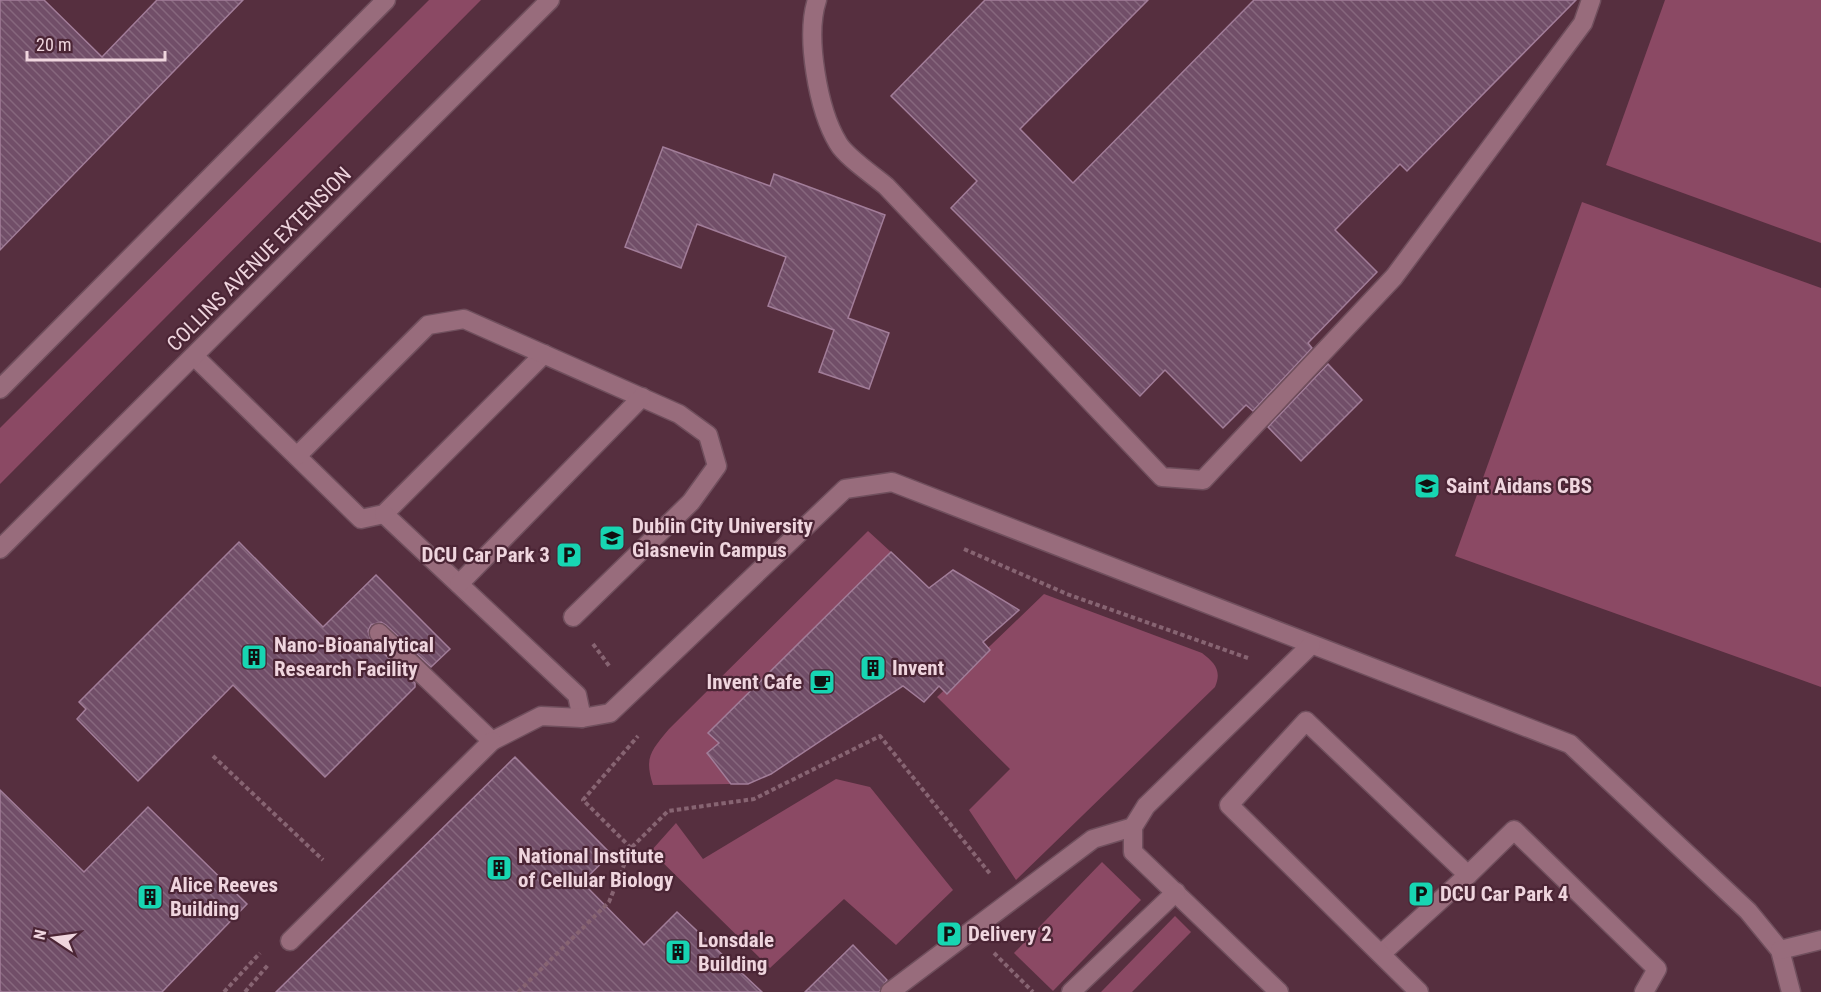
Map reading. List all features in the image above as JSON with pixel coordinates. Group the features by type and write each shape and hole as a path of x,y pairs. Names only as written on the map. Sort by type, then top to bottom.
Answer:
{"main road":[{"path":"0,389 386,0"},
{"name":"COLLINS AVENUE EXTENSION","path":"0,549 550,0"},
{"path":"817,0 812,16 817,85 838,144 886,186 1162,477 1203,480 1394,277 1583,22 1591,0"},
{"path":"297,456 428,325 464,319 679,414 708,435 717,466 691,502 573,617"},
{"path":"194,356 361,519 384,513 544,354"},
{"path":"459,584 642,397"},
{"path":"290,940 492,741 541,716 582,718 610,713 845,489 892,483 1570,744 1748,911 1780,950 1791,992"},
{"path":"384,513 577,695 582,718"},
{"path":"379,633 492,741"},
{"path":"1279,992 1133,852 1133,827 1146,806 1311,645"},
{"path":"1419,992 1229,805 1306,721 1468,874"},
{"path":"890,992 1093,839 1133,827"},
{"path":"1381,954 1514,830 1657,969 1644,992"},
{"path":"1071,992 1176,892"},
{"path":"1780,950 1821,940"}],"path":[{"path":"958,545 1066,594 1238,656 1291,665"},
{"path":"573,617 630,694"},
{"path":"631,848 583,800 641,733"},
{"path":"518,992 609,902 631,848 668,811 754,799 880,736 993,876"},
{"path":"213,756 327,864"},
{"path":"224,992 264,949"}],"shaded area":[{"path":"429,0 481,0 0,484 0,428"},
{"path":"1665,0 1821,0 1821,243 1606,165"},
{"path":"1582,202 1821,288 1821,687 1455,556"},
{"path":"868,531 891,552 708,733 719,743 707,754 731,784 653,785 649,761 654,749 669,729"},
{"path":"1044,594 1202,653 1214,664 1218,676 1215,687 1016,880 969,810 1010,769 937,697"},
{"path":"836,779 870,787 953,890 896,945 844,899 770,968 651,851 676,823 703,859"},
{"path":"1102,862 1141,900 1053,991 1014,953"},
{"path":"1175,916 1191,932 1132,992 1101,992"}],"building":[{"path":"0,0 44,0 102,57 157,0 243,0 0,250"},
{"path":"985,0 1148,0 1020,129 1073,183 1254,0 1576,0 1407,171 1400,164 1335,230 1377,272 1308,343 1312,348 1253,411 1246,405 1223,428 1165,370 1140,396 951,208 977,181 891,96"},
{"path":"663,147 770,186 774,174 885,215 848,318 889,333 869,389 819,372 834,330 768,306 786,257 697,224 681,268 625,247"},
{"path":"1328,364 1362,400 1301,461 1268,427"},
{"name":"Nano-Bioanalytical Research Facility","path":"239,542 323,627 376,575 450,649 431,667 386,625 381,622 371,625 368,631 371,641 415,683 415,687 325,777 233,685 138,781 77,719 86,709 79,702"},
{"name":"Invent","path":"891,552 929,588 953,570 1019,610 983,642 990,650 947,694 939,686 924,702 903,686 771,774 748,784 731,784 707,753 719,743 708,733"},
{"name":"National Institute of Cellular Biology","path":"515,757 611,854 582,882 644,945 677,912 762,992 276,992"},
{"name":"Alice Reeves Building","path":"0,790 84,872 148,807 247,904 162,992 0,992"},
{"name":"Lonsdale Building","path":"853,945 887,980 879,992 805,992"}],"place":[{"name":"Saint Aidans CBS","path":"1427,486"},
{"name":"Dublin City University Glasnevin Campus","path":"612,538"},
{"name":"DCU Car Park 3","path":"569,555"},
{"name":"Nano-Bioanalytical Research Facility","path":"254,657"},
{"name":"Invent","path":"873,668"},
{"name":"Invent Cafe","path":"822,682"},
{"name":"National Institute of Cellular Biology","path":"499,868"},
{"name":"DCU Car Park 4","path":"1421,894"},
{"name":"Alice Reeves Building","path":"150,897"},
{"name":"Delivery 2","path":"949,934"},
{"name":"Lonsdale Building","path":"678,952"}]}
